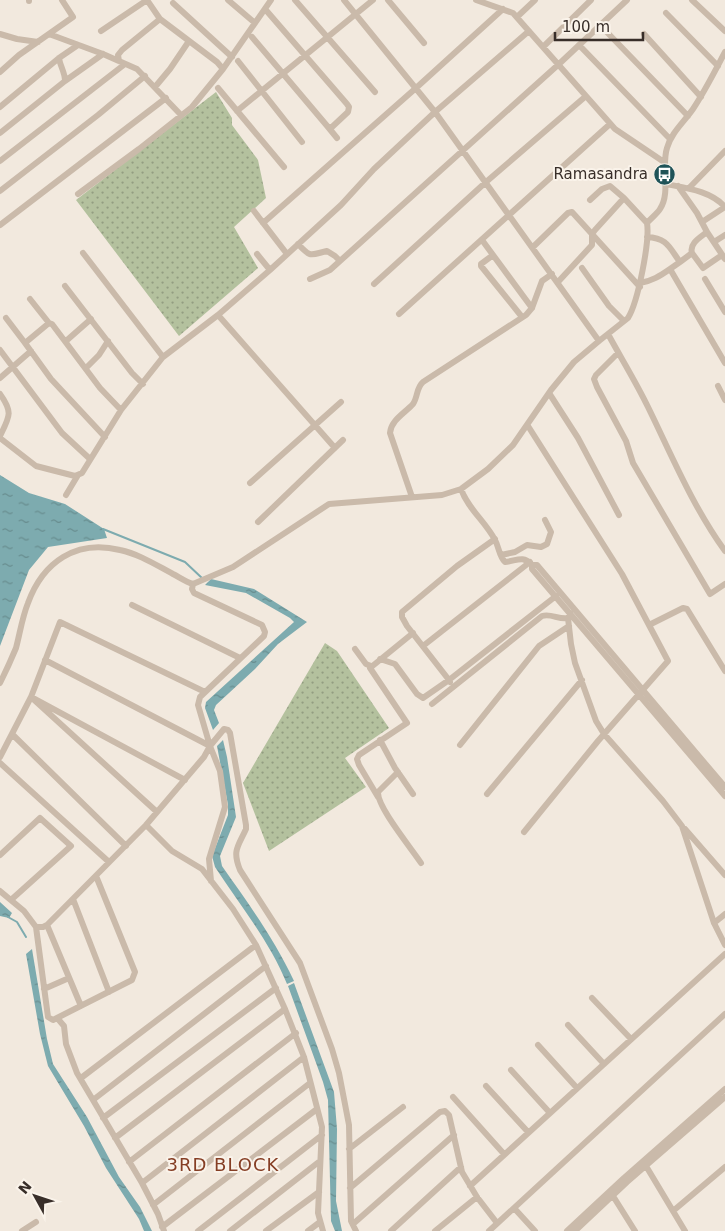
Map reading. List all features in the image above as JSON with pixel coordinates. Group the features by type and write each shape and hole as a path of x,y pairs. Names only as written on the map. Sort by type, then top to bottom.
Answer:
{"street":[{"path":"0,72 74,17 62,0"},
{"path":"101,31 147,0 160,19 223,69"},
{"path":"228,0 255,23"},
{"path":"78,194 192,107 232,57 272,0"},
{"path":"295,0 375,92"},
{"path":"344,0 435,112 599,340"},
{"path":"237,111 373,0"},
{"path":"388,0 424,43"},
{"path":"477,0 513,13 614,129 664,162"},
{"path":"516,17 535,0"},
{"path":"543,46 591,0"},
{"path":"310,279 330,270 627,0"},
{"path":"692,0 725,31"},
{"path":"173,3 232,57"},
{"path":"263,222 416,88 503,8"},
{"path":"265,9 349,107 348,112 332,127 328,127"},
{"path":"666,13 718,66"},
{"path":"122,62 118,55 122,50 160,19"},
{"path":"600,25 688,116"},
{"path":"66,495 121,410 163,357 218,315 270,270 340,205 374,168 529,30"},
{"path":"0,34 38,42"},
{"path":"49,34 137,69 181,115"},
{"path":"644,34 701,96"},
{"path":"252,38 337,138"},
{"path":"155,87 189,41"},
{"path":"0,107 59,58 78,45"},
{"path":"579,45 670,139"},
{"path":"0,133 65,81 103,54"},
{"path":"647,223 662,206 666,184 664,162 670,139 701,96 725,54"},
{"path":"59,58 65,75 65,81"},
{"path":"238,61 302,142"},
{"path":"0,162 122,62"},
{"path":"0,190 98,115 145,76"},
{"path":"218,88 284,167"},
{"path":"374,284 486,182 586,96"},
{"path":"0,225 166,98"},
{"path":"399,314 610,124"},
{"path":"689,188 725,151"},
{"path":"666,184 689,188 720,201 725,207 702,222"},
{"path":"212,882 209,859 226,807 220,771 210,746 198,705 200,697 264,636 265,632 264,627 194,593 192,589 197,583 233,566 329,504 442,495 461,489 488,469 507,451 528,426 548,393 569,367 631,313 640,285 648,237 647,223 610,186 602,189 590,200"},
{"path":"678,186 702,222 724,257 703,268 691,249 692,244 708,232"},
{"path":"558,282 592,245 592,234 624,198"},
{"path":"254,211 287,254"},
{"path":"533,247 570,212 573,213 640,285"},
{"path":"714,242 725,235"},
{"path":"648,237 658,237 663,240 680,262"},
{"path":"482,240 532,308"},
{"path":"298,244 308,253 313,255 327,251 340,261"},
{"path":"640,285 657,278 692,252"},
{"path":"83,253 163,357"},
{"path":"257,254 270,270"},
{"path":"493,255 481,266 522,317"},
{"path":"582,268 609,306 624,321"},
{"path":"670,269 725,362"},
{"path":"412,497 390,433 391,426 414,403 418,388 423,382 522,317 532,308 542,281 552,274"},
{"path":"705,279 725,312"},
{"path":"65,286 142,384"},
{"path":"30,299 66,341 100,388 121,410"},
{"path":"218,315 335,448"},
{"path":"6,318 52,379 105,437"},
{"path":"66,341 91,319"},
{"path":"26,343 49,323"},
{"path":"608,334 647,404 697,509 725,551"},
{"path":"86,368 100,355 108,341"},
{"path":"0,350 62,433 90,459"},
{"path":"0,378 31,351"},
{"path":"618,353 596,375 594,379 597,387 626,442 633,464 710,594 725,584"},
{"path":"718,386 725,400"},
{"path":"548,393 578,438 619,515"},
{"path":"0,394 9,410 0,437 36,466 78,475"},
{"path":"250,484 341,402"},
{"path":"524,832 604,734 668,662 622,574 528,426"},
{"path":"258,522 343,440"},
{"path":"461,489 465,500 495,539 505,562 522,558 536,565 725,796"},
{"path":"501,555 515,552 526,545 541,546 548,544 551,532 544,520"},
{"path":"454,687 402,616 404,610 457,566 495,539"},
{"path":"0,683 12,657 27,604 33,590 53,563 64,555 86,548 120,550 197,583"},
{"path":"531,564 532,569 556,596 569,615 725,787"},
{"path":"423,646 531,564"},
{"path":"380,659 395,664 417,694 423,698 556,596"},
{"path":"132,605 240,658"},
{"path":"649,624 683,608 687,609 725,671"},
{"path":"432,704 542,616 546,615 560,619 569,615"},
{"path":"569,615 571,644 596,721 604,734 663,800 682,826 725,875"},
{"path":"0,756 31,697 60,622 205,692"},
{"path":"460,745 539,646 569,626"},
{"path":"371,666 413,633"},
{"path":"355,649 366,664 371,666"},
{"path":"45,660 210,746"},
{"path":"371,666 370,669 407,723 359,755 357,760 394,824 421,863"},
{"path":"487,794 582,680"},
{"path":"31,697 185,780"},
{"path":"31,697 157,812"},
{"path":"36,927 48,925 126,846 185,780 224,729 228,730 246,825 246,829 235,852 237,863 300,963 332,1049 339,1073 349,1126 351,1221 354,1228 454,1135"},
{"path":"12,734 126,846"},
{"path":"380,740 413,794"},
{"path":"0,763 109,862"},
{"path":"378,797 378,792 398,772"},
{"path":"0,855 40,818 71,846 12,899"},
{"path":"146,825 172,851 202,869 233,909 256,945 286,1010 304,1057 322,1135 318,1213 323,1231"},
{"path":"682,826 714,923 725,945"},
{"path":"0,891 12,899 32,920 36,927 48,1017 53,1020 132,980 135,974 96,876"},
{"path":"73,899 109,992"},
{"path":"714,923 725,914"},
{"path":"48,925 81,1006"},
{"path":"81,1078 256,945"},
{"path":"470,1186 725,954"},
{"path":"93,1100 266,966"},
{"path":"44,988 69,978"},
{"path":"103,1118 276,988"},
{"path":"592,998 631,1040"},
{"path":"114,1138 286,1010"},
{"path":"489,1231 530,1191 725,1014"},
{"path":"58,1019 64,1026 66,1044 77,1073 142,1183 163,1229 317,1109"},
{"path":"568,1025 604,1064"},
{"path":"129,1162 296,1033"},
{"path":"538,1045 578,1088"},
{"path":"142,1183 304,1057"},
{"path":"512,1070 550,1113"},
{"path":"153,1205 310,1083"},
{"path":"486,1086 528,1132"},
{"path":"567,1231 725,1089"},
{"path":"454,1097 504,1154"},
{"path":"575,1231 725,1097"},
{"path":"349,1149 403,1107"},
{"path":"350,1188 442,1111 449,1115 461,1167 470,1186 476,1197 497,1223"},
{"path":"198,1231 322,1135"},
{"path":"230,1231 320,1161"},
{"path":"646,1166 685,1231"},
{"path":"391,1231 461,1167"},
{"path":"673,1211 725,1167"},
{"path":"266,1231 319,1192"},
{"path":"613,1196 635,1231"},
{"path":"435,1231 476,1197"},
{"path":"514,1208 535,1231"},
{"path":"22,1231 36,1222"},
{"path":"308,1231 320,1222"}],"green space":[{"path":"216,92 232,118 232,125 258,160 266,198 234,227 258,268 179,336 76,200"},
{"path":"325,643 337,651 389,728 345,758 366,787 269,851 243,783"}],"water":[{"path":"0,475 29,493 65,504 104,529 107,538 48,547 29,570 0,646"},
{"path":"211,579 254,589 307,622 278,644 255,669 216,705 214,710 219,723 213,730 205,708 206,702 294,622 246,593 205,585"},
{"path":"223,740 236,817 220,856 222,866 261,922 278,951 294,981 287,984 272,953 215,867 212,856 228,815 228,805 217,746"},
{"path":"0,902 12,913 9,918 0,916"},
{"path":"32,949 53,1064 87,1117 119,1177 140,1207 152,1231 144,1231 139,1219 106,1168 84,1126 48,1066 40,1034 26,954"},
{"path":"294,983 334,1092 337,1129 336,1201 342,1231 335,1231 331,1221 328,1100 288,986"}],"waterway":[{"path":"103,529 185,562 203,579"},
{"path":"8,917 17,922 26,937"}],"place":[{"name":"Ramasandra","path":"664,174"}],"district":[{"name":"3RD BLOCK","path":"223,1165"}]}
